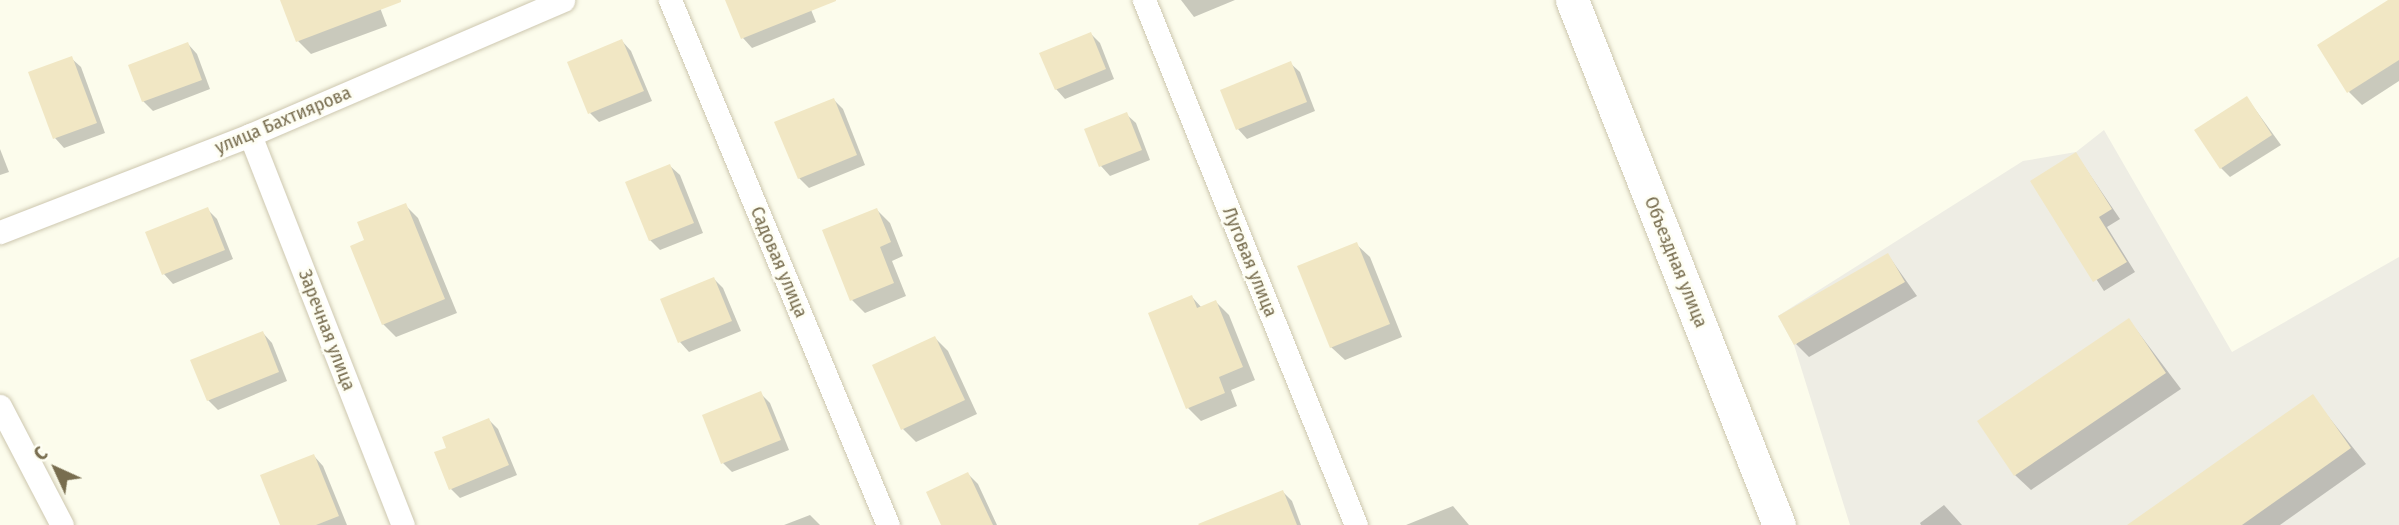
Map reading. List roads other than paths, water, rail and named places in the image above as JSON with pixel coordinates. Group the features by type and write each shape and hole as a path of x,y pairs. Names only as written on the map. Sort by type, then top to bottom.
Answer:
{"main road":[{"name":"Объездная улица","path":"1572,0 1779,525"}],"street":[{"name":"улица Бахтиярова","path":"0,232 250,135 563,0"},
{"name":"Садовая улица","path":"670,0 888,525"},
{"name":"Луговая улица","path":"1144,0 1356,525"},
{"name":"Заречная улица","path":"250,135 403,525"},
{"path":"0,406 62,525"}]}
